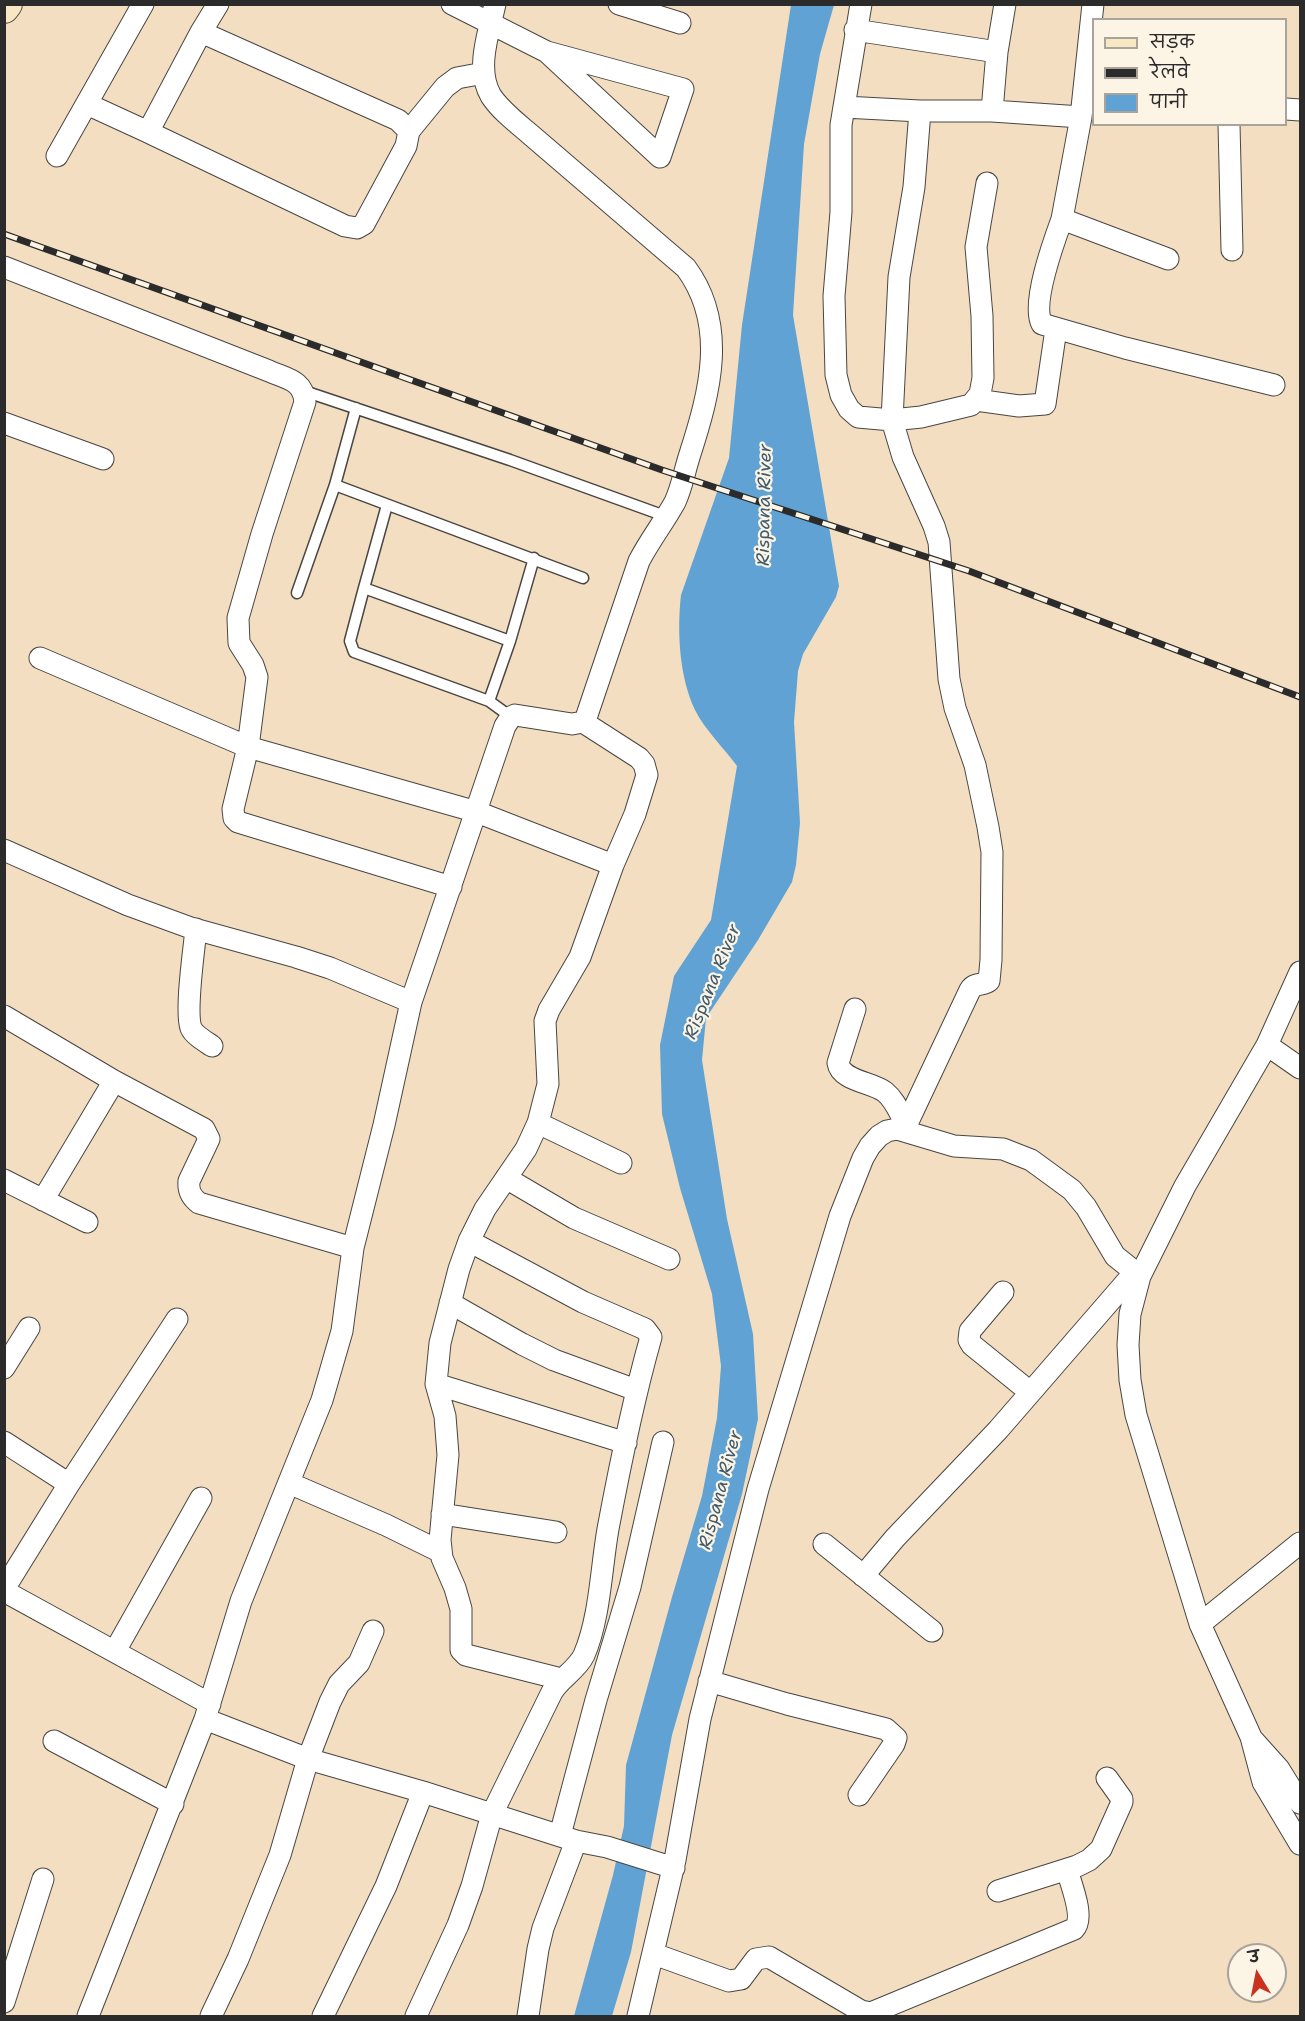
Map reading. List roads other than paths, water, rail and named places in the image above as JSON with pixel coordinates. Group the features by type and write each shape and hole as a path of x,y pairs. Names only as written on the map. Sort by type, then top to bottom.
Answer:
{"street":[{"path":"57,156 143,4"},
{"path":"148,132 218,4"},
{"path":"452,4 493,14 547,51 660,157 683,89 547,51"},
{"path":"619,4 680,23"},
{"path":"861,4 855,30 839,142 841,212 834,296 836,375 841,395 849,409 858,417 892,420 949,412 971,405 976,400 981,388 982,368 982,316 976,247 987,183"},
{"path":"992,111 997,52 1005,4"},
{"path":"1093,4 1081,117 1062,219 1048,261 1038,312 1042,324 1274,385"},
{"path":"493,14 485,52 484,73 492,96 507,114 686,268 697,283 709,324 712,366 704,411 675,501 651,537 639,561 583,722"},
{"path":"855,30 997,52"},
{"path":"201,33 398,120 408,131"},
{"path":"87,104 345,226 357,228 364,224 406,146 408,131 445,87 457,78 484,73"},
{"path":"844,107 920,111 992,111 1081,117"},
{"path":"905,1127 970,990 976,984 989,980 991,960 992,852 975,765 955,708 949,679 937,535 909,474 892,420 899,277 914,187 920,111"},
{"path":"1229,126 1232,250"},
{"path":"1062,219 1168,259"},
{"path":"4,267 300,385 304,391 305,402 262,534 238,618 239,643 254,665 256,677 248,747 233,813 236,820 451,887"},
{"path":"976,400 1019,406 1045,404 1056,329"},
{"path":"4,423 103,459"},
{"path":"40,658 248,747 477,812 613,865"},
{"path":"88,2016 173,1804 207,1711 241,1600 322,1400 342,1331 353,1248 384,1125 411,1002 506,726 511,717 521,715 572,724 583,722 639,758 647,775 635,814 613,865 580,957 545,1021 548,1084 538,1123 526,1149 477,1224 469,1241 440,1342 436,1384 445,1416 448,1443 441,1552 459,1600 462,1628 460,1646 463,1653 561,1680"},
{"path":"4,850 128,905 196,929 304,960 411,1002"},
{"path":"196,929 190,1005 191,1024 193,1032 212,1046"},
{"path":"863,1576 895,1538 998,1430 1137,1274 1267,1045 1300,972"},
{"path":"855,1008 838,1067 846,1075 874,1086 886,1094 905,1127"},
{"path":"4,1016 114,1081 198,1125 209,1139 189,1181 189,1192 192,1198 199,1203 353,1248"},
{"path":"1267,1045 1300,1068"},
{"path":"43,1200 114,1081"},
{"path":"538,1123 621,1163"},
{"path":"638,2016 654,1954 666,1866 709,1681 758,1489 840,1215 870,1146 887,1131 905,1127 954,1146 1003,1149 1031,1160 1072,1190 1086,1207 1115,1256 1137,1274"},
{"path":"506,1178 574,1218 669,1259"},
{"path":"6,1185 87,1222"},
{"path":"416,2016 458,1925 472,1886 492,1814 546,1703 561,1680 580,1663 590,1636 636,1390 651,1337 648,1330 583,1302 469,1241"},
{"path":"1137,1274 1130,1314 1128,1345 1130,1380 1138,1424 1200,1624 1251,1737 1263,1782 1300,1844"},
{"path":"1003,1292 970,1331 969,1340 972,1345 1030,1392"},
{"path":"450,1303 554,1360 636,1390"},
{"path":"177,1319 69,1484 4,1590 115,1651 207,1711 308,1759 666,1866"},
{"path":"4,1368 30,1328"},
{"path":"436,1384 626,1443"},
{"path":"4,1442 69,1484"},
{"path":"528,2016 540,1938 568,1838 596,1700 630,1587 663,1443"},
{"path":"289,1483 386,1525 441,1552"},
{"path":"115,1651 201,1498"},
{"path":"442,1514 556,1532"},
{"path":"1200,1624 1300,1543"},
{"path":"824,1544 932,1631"},
{"path":"211,2016 238,1959 280,1855 308,1759 335,1690 359,1663 373,1631"},
{"path":"709,1681 891,1732 896,1738 894,1744 859,1796"},
{"path":"1251,1737 1279,1769 1300,1803"},
{"path":"54,1741 173,1804"},
{"path":"998,1890 1067,1870 1089,1860 1101,1849 1122,1799 1107,1778"},
{"path":"323,2016 386,1886 423,1792"},
{"path":"654,1954 729,1981 741,1979 756,1959 769,1957 865,2015 1074,1929 1078,1925 1079,1916 1067,1870"},
{"path":"4,2002 43,1879"}],"lane":[{"path":"304,391 665,516"},
{"path":"297,593 334,485 356,408"},
{"path":"334,485 583,578"},
{"path":"387,505 350,641 354,652 489,702 511,717"},
{"path":"489,702 510,641 534,558"},
{"path":"364,588 510,641"}],"water":[{"name":"Rispana River","path":"791,5 834,5 820,54 804,144 793,315 839,586 836,597 803,654 798,671 794,722 800,823 792,882 758,940 706,1018 702,1060 727,1219 753,1334 758,1419 742,1494 672,1735 631,1952 612,2016 574,2016 613,1875 624,1826 626,1765 702,1496 717,1418 721,1366 712,1294 680,1188 662,1114 660,1045 674,976 711,920 737,766 704,725 690,697 680,653 680,609 681,595 729,458 742,325"}],"railway":[{"path":"4,234 662,470 969,571 1300,697"}]}
